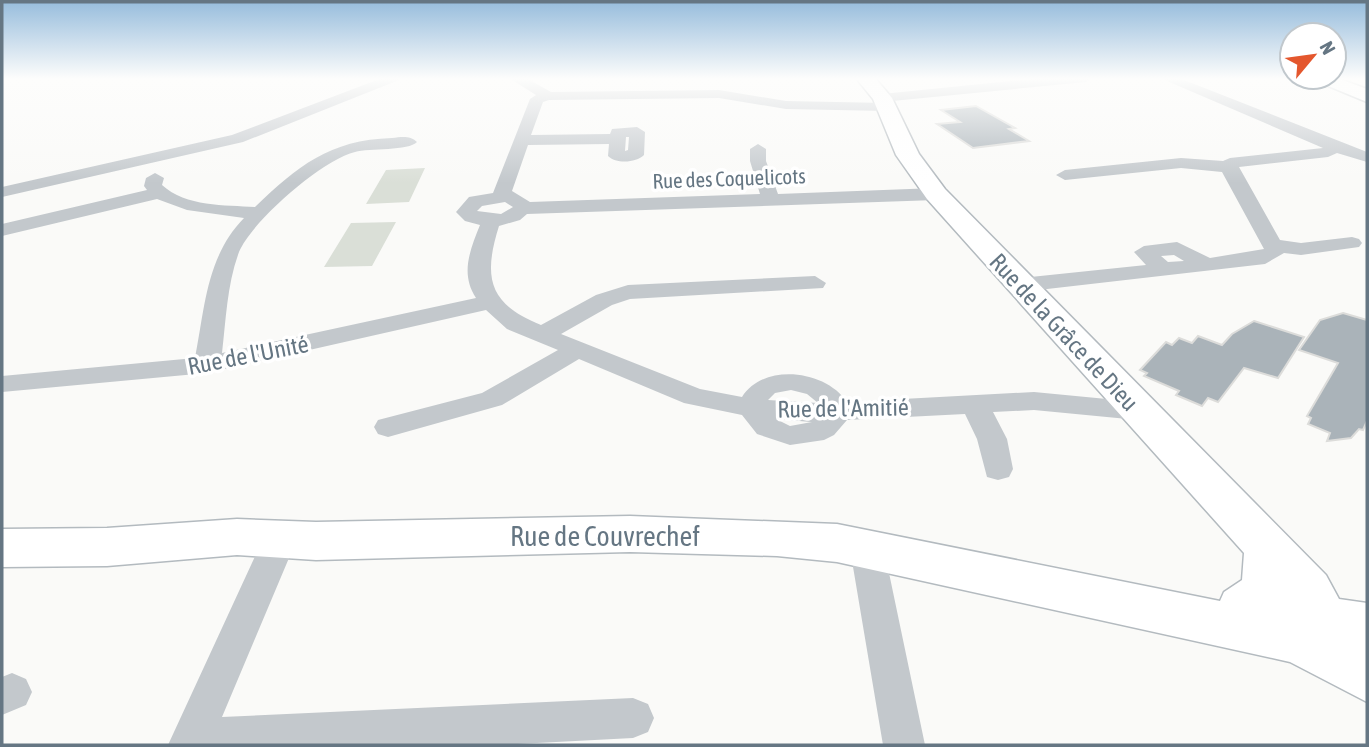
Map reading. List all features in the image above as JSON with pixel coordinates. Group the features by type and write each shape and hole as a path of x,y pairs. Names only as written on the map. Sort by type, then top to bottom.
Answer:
{"street":[{"path":"2,192 237,139 301,113"},
{"path":"501,196 532,113"},
{"name":"Rue de la Grâce de Dieu","path":"889,113 908,155 936,194 1268,550 1291,568 1331,628"},
{"path":"1251,113 1367,157"},
{"path":"522,140 618,139"},
{"path":"207,365 226,257 232,245 260,213 321,158 363,144 409,142"},
{"path":"1065,175 1181,163 1228,167 1238,161 1328,152 1335,147"},
{"path":"758,149 758,161 771,199"},
{"path":"171,155 155,178 153,186 158,193 182,203 260,213"},
{"path":"1021,285 1164,270 1144,255 1144,252 1177,248 1207,265 1265,258 1275,251 1273,245 1228,167"},
{"path":"2,230 158,193"},
{"name":"Rue des Coquelicots","path":"523,208 936,194"},
{"path":"501,196 518,200 523,208 512,217 491,221 474,219 469,216 467,208 476,201 501,196"},
{"name":"Rue de l'Amitié","path":"491,221 475,271 490,302 516,324 694,397 752,408"},
{"path":"1273,245 1301,248 1352,243"},
{"path":"541,335 604,300 628,292 815,283"},
{"name":"Rue de l'Unité","path":"2,384 207,365 490,302"},
{"path":"388,427 492,399 576,350"},
{"path":"791,382 816,388 833,402 835,411 827,428 817,433 789,435 763,425 752,408 759,392 779,383 791,382"},
{"name":"Rue de l'Amitié","path":"835,411 1034,401 1138,411"},
{"path":"974,403 992,439 998,469"},
{"name":"Rue de Couvrechef","path":"2,548 107,547 237,537 280,539 699,535 837,543 1222,613 1257,634 1331,628 1367,676"},
{"path":"280,539 190,743 633,718"},
{"path":"867,549 904,745"},
{"path":"1222,613 1260,598 1265,592 1268,550"}],"shaded area":[{"path":"425,168 409,202 366,204 386,170"},
{"path":"396,222 372,266 324,267 351,223"}],"building":[{"path":"946,113 988,113 1015,128 1009,129 1029,141 973,148 937,124 960,122"},
{"path":"1343,313 1367,320 1367,421 1363,430 1359,429 1351,438 1327,441 1330,433 1308,424 1311,418 1307,416 1338,363 1299,350 1320,320"},
{"path":"1254,321 1304,337 1278,378 1244,368 1218,402 1208,398 1202,406 1176,395 1179,391 1144,376 1147,373 1140,370 1166,342 1172,345 1179,338 1192,343 1198,336 1222,345 1232,334"}]}
